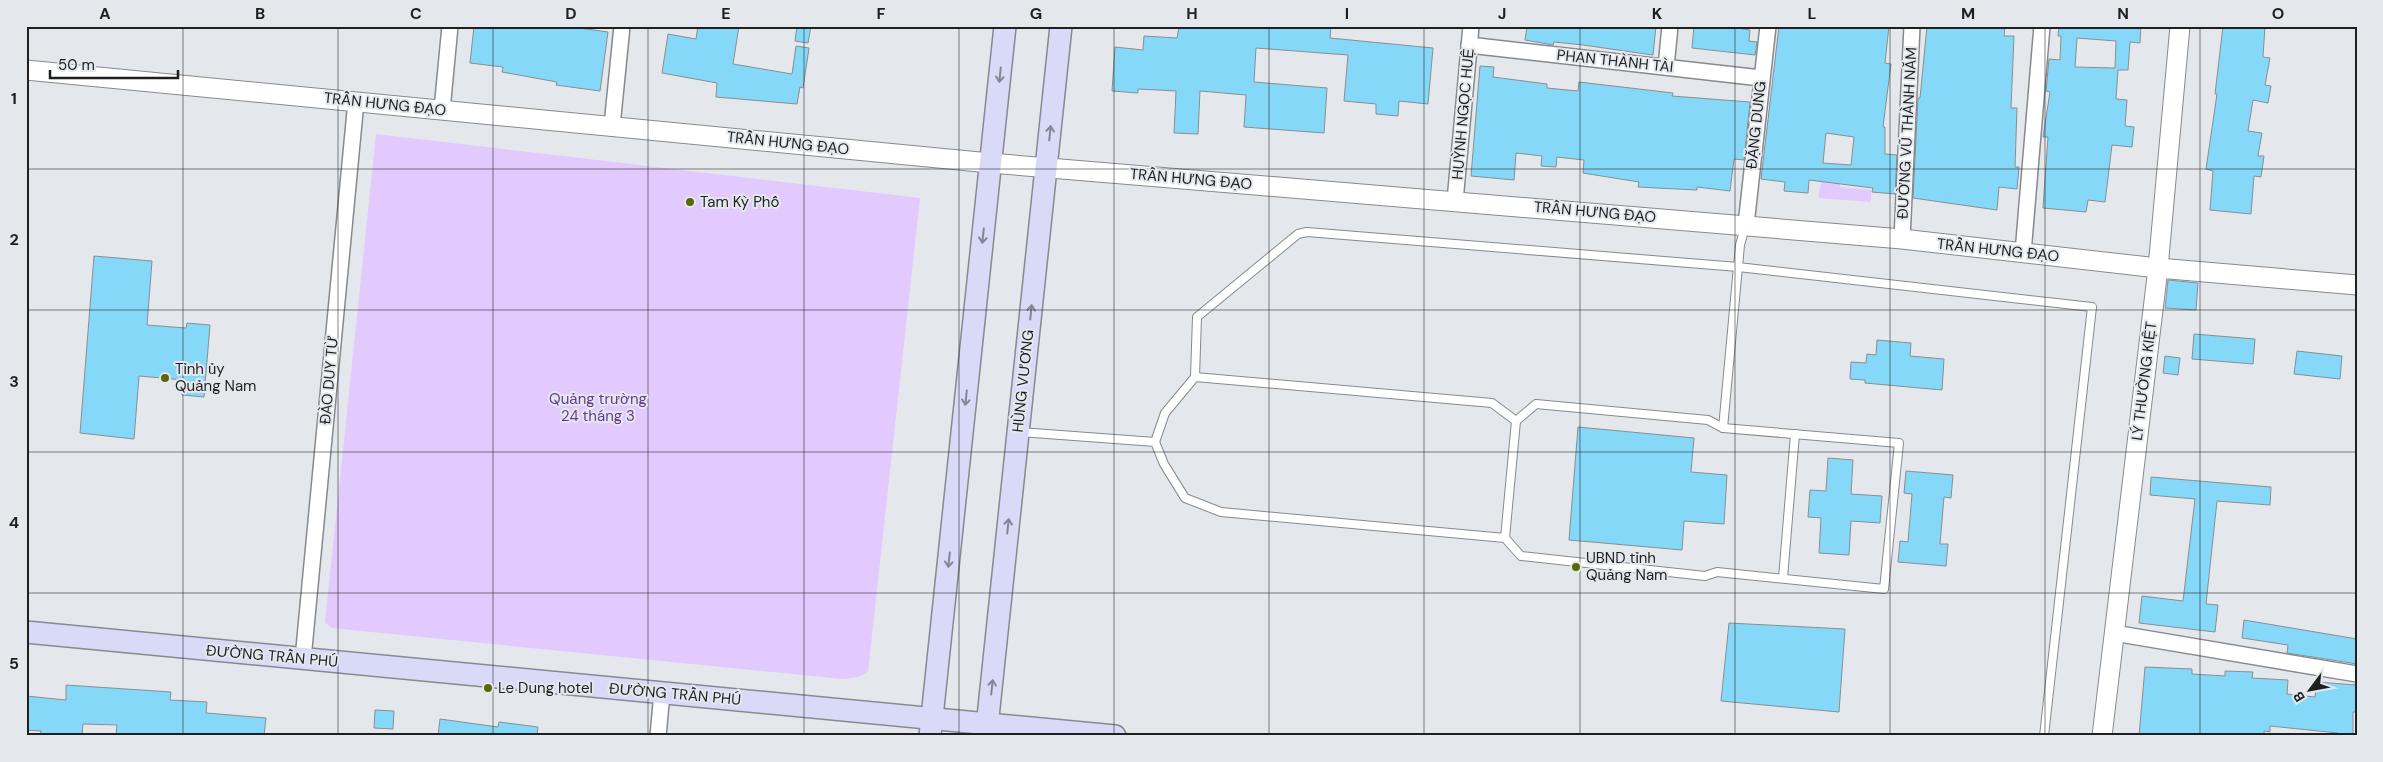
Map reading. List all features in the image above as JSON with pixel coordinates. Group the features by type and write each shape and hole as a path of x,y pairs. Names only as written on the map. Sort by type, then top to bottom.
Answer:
{"main road":[{"path":"931,727 1004,26"},
{"name":"HÙNG VƯƠNG","path":"987,730 1061,26"},
{"name":"ĐƯỜNG TRẦN PHÚ","path":"26,632 662,693 931,727 1115,736"}],"street":[{"path":"442,110 450,26"},
{"path":"612,126 622,26"},
{"name":"HUỲNH NGỌC HUỆ","path":"1455,201 1471,26"},
{"path":"1666,67 1670,26"},
{"name":"ĐẶNG DUNG","path":"1746,225 1768,26"},
{"name":"ĐƯỜNG VŨ THÀNH NĂM","path":"1902,239 1912,26"},
{"path":"2023,253 2042,26"},
{"name":"LÝ THƯỜNG KIỆT","path":"2102,736 2158,268 2180,26"},
{"name":"PHAN THÀNH TÀI","path":"1469,45 1761,78"},
{"name":"TRẦN HƯNG ĐẠO","path":"26,70 990,163 1746,225 1902,239 2158,268 2357,285"},
{"name":"ĐÀO DUY TỪ","path":"303,658 356,101"},
{"path":"2114,634 2357,674"},
{"path":"658,736 662,693"}],"lane":[{"path":"1723,428 1740,244 1746,225"},
{"path":"1505,538 1516,421 1536,404 1708,420 1723,428 1899,443 1884,589 1717,572 1705,576 1521,556 1505,538 1221,512 1185,498 1164,464 1155,442 1166,413 1195,377 1198,317 1298,234 1307,232 1738,267 2092,307 2044,736"},
{"path":"1195,377 1492,403 1516,421"},
{"path":"1018,432 1155,442"},
{"path":"1783,578 1795,434"}],"green space":[{"name":"Quảng trường 24 tháng 3","path":"376,134 920,198 868,672 858,677 843,679 331,628 325,622"},
{"path":"1822,177 1839,180 1840,187 1871,190 1871,202 1818,198"}],"building":[{"path":"474,26 565,26 608,32 600,91 556,85 557,82 502,72 503,67 470,63"},
{"path":"698,26 739,26 733,64 792,74 796,46 809,48 803,88 800,87 797,104 716,97 717,83 662,73 668,34 696,39"},
{"path":"797,26 811,26 808,43 795,41"},
{"path":"1179,26 1331,26 1330,38 1433,48 1428,104 1399,101 1398,116 1376,114 1376,104 1344,101 1348,55 1256,48 1254,82 1327,88 1324,133 1244,127 1246,95 1200,91 1198,134 1174,133 1176,91 1138,89 1138,93 1112,91 1115,47 1143,50 1144,36 1177,38"},
{"path":"1527,26 1656,26 1653,55 1583,45 1554,42 1553,45 1525,40"},
{"path":"1694,26 1725,26 1750,30 1749,41 1757,42 1755,55 1692,48"},
{"path":"1779,26 1889,26 1885,63 1891,64 1883,127 1885,127 1885,154 1897,155 1895,194 1872,192 1873,188 1809,180 1808,193 1784,191 1785,182 1761,179","holes":["1826,133 1854,137 1851,165 1823,163"]},
{"path":"1927,26 2005,26 2004,36 2014,36 2011,108 2017,108 2015,167 2019,167 2017,189 1999,187 1997,210 1913,198 1918,98 1920,98"},
{"path":"2059,26 2141,26 2140,43 2130,42 2128,70 2118,70 2116,99 2127,100 2125,126 2134,127 2132,147 2112,145 2105,202 2088,200 2086,212 2043,208 2048,137 2043,137 2050,92 2046,91 2049,59 2060,60 2061,36 2058,36","holes":["2077,38 2116,41 2115,68 2075,67"]},
{"path":"2223,26 2265,26 2263,57 2270,58 2265,85 2271,86 2268,103 2253,100 2248,131 2262,133 2258,156 2264,156 2261,177 2254,176 2251,214 2210,210 2213,171 2206,169 2217,94 2215,94"},
{"path":"1480,66 1494,67 1493,77 1547,84 1547,88 1578,91 1579,82 1673,93 1672,96 1750,102 1744,160 1734,159 1730,191 1697,187 1697,190 1638,187 1639,182 1583,173 1584,160 1557,157 1556,167 1541,166 1542,156 1516,153 1514,180 1471,176"},
{"path":"94,256 152,261 147,325 186,328 187,323 210,325 204,397 182,395 184,380 139,376 134,439 80,433"},
{"path":"2168,280 2198,283 2196,310 2165,308"},
{"path":"2194,334 2255,339 2253,364 2192,359"},
{"path":"1877,340 1911,343 1910,356 1944,359 1942,390 1865,383 1865,380 1850,379 1851,362 1866,363 1867,354 1876,355"},
{"path":"2297,351 2342,356 2340,379 2294,374"},
{"path":"2165,356 2180,358 2178,375 2163,373"},
{"path":"1578,427 1694,438 1691,472 1727,475 1724,524 1684,521 1682,550 1569,540"},
{"path":"1828,458 1853,460 1851,494 1882,496 1880,523 1851,521 1849,555 1819,553 1821,518 1808,517 1810,490 1826,491"},
{"path":"1906,471 1953,475 1951,498 1944,497 1940,544 1948,544 1946,566 1898,562 1900,541 1908,542 1912,494 1904,493"},
{"path":"2151,477 2271,487 2270,505 2217,501 2206,604 2218,605 2215,632 2139,623 2142,596 2183,601 2195,499 2150,495"},
{"path":"2244,620 2357,639 2357,664 2287,653 2288,645 2242,638"},
{"path":"1729,623 1845,629 1839,712 1721,701"},
{"path":"2145,667 2192,669 2192,674 2225,676 2225,671 2253,672 2252,678 2288,680 2287,694 2315,697 2317,682 2357,685 2357,712 2353,712 2353,736 2338,736 2338,733 2270,726 2270,732 2264,731 2264,736 2139,736"},
{"path":"66,685 171,692 170,700 207,702 206,713 266,718 264,736 116,736 117,725 83,724 82,736 40,736 41,731 26,730 26,696 66,700"},
{"path":"375,710 394,711 393,729 374,728"},
{"path":"440,719 498,727 499,722 538,727 537,736 438,736"}],"place":[{"name":"Tam Kỳ Phố","path":"690,202"},
{"name":"Tỉnh ủy Quảng Nam","path":"165,378"},
{"name":"UBND tỉnh Quảng Nam","path":"1576,567"},
{"name":"Le Dung hotel","path":"488,688"}]}
